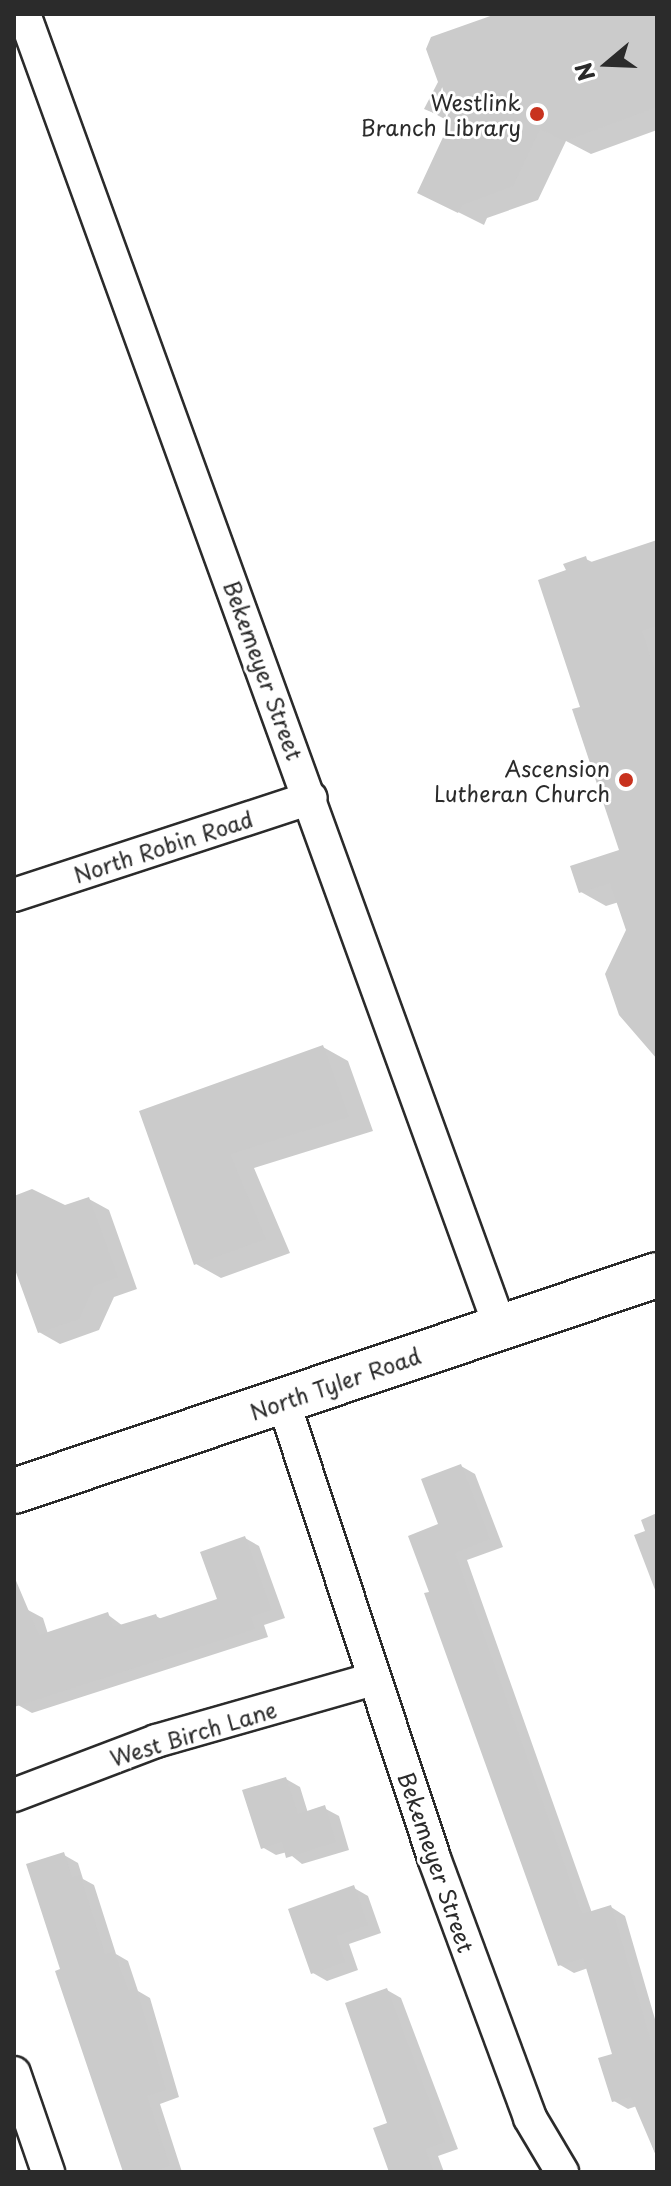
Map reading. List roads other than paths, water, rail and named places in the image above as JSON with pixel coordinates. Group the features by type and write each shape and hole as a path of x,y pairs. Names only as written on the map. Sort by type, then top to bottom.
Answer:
{"main road":[{"name":"North Tyler Road","path":"14,1491 657,1275"}],"street":[{"name":"Bekemeyer Street","path":"24,14 311,798 500,1327"},
{"name":"North Robin Road","path":"14,895 311,798"},
{"name":"Bekemeyer Street","path":"283,1401 374,1679 530,2118 562,2172"},
{"name":"West Birch Lane","path":"14,1795 156,1741 374,1679"},
{"path":"14,2073 48,2172"}],"place":[{"name":"Westlink Branch Library","path":"537,114"},
{"name":"Ascension Lutheran Church","path":"626,780"}]}
